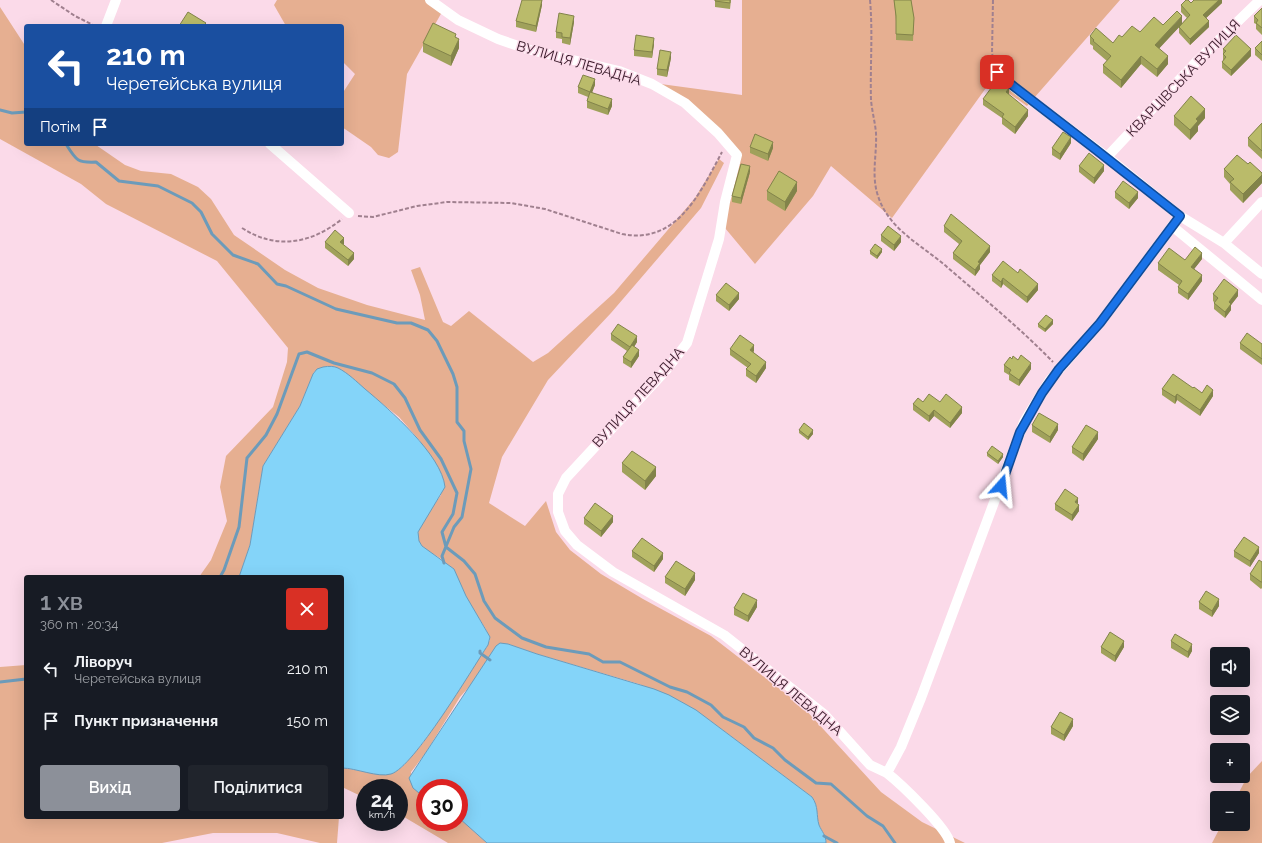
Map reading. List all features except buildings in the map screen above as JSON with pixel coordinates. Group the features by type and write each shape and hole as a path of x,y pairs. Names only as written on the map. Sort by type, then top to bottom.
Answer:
{"street":[{"path":"107,24 116,0"},
{"name":"ВУЛИЦЯ ЛЕВАДНА","path":"430,0 458,20 498,39 527,49 619,71 652,84 685,103 728,142 738,158 727,195 719,239 689,338 677,357 667,369 566,478 558,494 560,519 568,535 581,549 613,572 724,635 825,715 870,765 887,773 901,784 944,830 950,843"},
{"name":"КВАРЦІВСЬКА ВУЛИЦЯ","path":"1106,157 1197,61 1260,0"},
{"path":"997,72 1180,216 1224,242 1262,274"},
{"path":"272,146 349,213"},
{"path":"1224,242 1262,202"},
{"path":"887,773 901,747 921,698 1020,432 1034,403 1059,369 1100,323 1180,216"},
{"path":"1172,226 1262,300"}],"path":[{"path":"51,0 75,16 91,24"},
{"path":"870,0 872,24 871,101 876,134 874,174 876,187 882,206 895,226 936,257 979,294 1033,342 1059,369"},
{"path":"993,0 992,53 997,72"},
{"path":"242,228 258,237 275,241 296,241 321,233 349,213 366,218 427,204 463,202 511,203 545,209 622,234 634,236 649,235 663,230 673,223 692,203 702,189 728,142"}],"shaded area":[{"path":"277,0 430,0 442,12 407,74 398,152 389,158 378,155 371,147 344,128 344,91 355,74 344,63 344,24 285,24 274,5"},
{"path":"742,0 1120,0 1027,106 991,81 892,218 831,166 813,196 755,264 725,228 735,156 708,121 646,82 742,95"},
{"path":"0,7 24,44 24,146 97,146 125,165 141,171 171,174 198,187 211,199 234,235 285,270 318,288 367,305 425,320 420,295 411,270 420,267 443,322 451,326 469,311 533,362 548,353 614,293 695,198 719,159 724,163 701,208 611,313 548,380 502,457 489,503 525,526 546,501 556,532 570,550 601,574 711,636 803,707 881,792 922,822 965,843 826,843 825,836 819,825 816,808 812,797 708,719 680,701 639,684 508,644 460,697 425,754 411,772 413,788 416,790 416,824 408,819 408,779 356,779 356,794 344,788 344,768 388,775 402,767 423,743 490,640 485,628 449,566 423,547 418,539 421,525 441,495 420,441 399,417 337,368 327,366 314,372 300,406 263,466 250,545 240,575 200,575 211,560 227,521 220,487 226,456 273,407 287,362 288,348 217,261 106,204 81,184 0,139"},
{"path":"24,665 24,819 339,819 337,843 320,843 277,833 213,833 162,843 0,843 0,667"},
{"path":"1262,761 1262,843 1212,843 1218,831 1250,831 1250,791 1240,791 1244,783 1250,783 1250,774"},
{"path":"468,826 487,843 448,843 428,831 468,831"}],"water":[{"path":"331,366 345,372 400,420 425,447 435,461 442,474 445,487 418,532 419,541 422,546 454,569 466,596 490,637 488,645 428,736 414,754 401,767 391,774 386,775 344,768 344,575 240,575 250,545 263,466 300,406 313,374 317,369"},
{"path":"500,643 508,644 654,689 669,695 696,710 812,797 816,808 819,825 825,836 826,843 487,843 468,826 468,779 416,779 416,790 413,788 409,778 496,646"}],"waterway":[{"path":"0,110 12,113 24,112"},
{"path":"67,146 75,157 85,162 96,162 119,181 158,186 192,203 201,212 212,234 233,255 258,264 277,284 286,286 336,309 397,323 411,323 428,330 437,341 453,374 457,387 457,422 464,431 464,441 471,469 462,517 454,527 442,556 444,563"},
{"path":"221,575 239,527 247,458 266,435 277,414 299,354 307,352 334,363 372,373 394,384 405,398 420,430 441,459 457,493 453,514 442,532 446,547 464,561 475,574 484,601 495,618 522,638 546,647 589,654 603,662 620,662 670,687 687,692 711,705 723,717 744,727 754,738 773,748 785,760 816,783 831,784 867,816 883,826 895,843"},
{"path":"480,651 480,653 490,660"},
{"path":"0,682 24,679"},
{"path":"824,836 837,843"}],"route":[{"path":"997,72 1180,216 1100,323 1074,354 1059,369 1034,403 1016,440 1001,486"}]}
